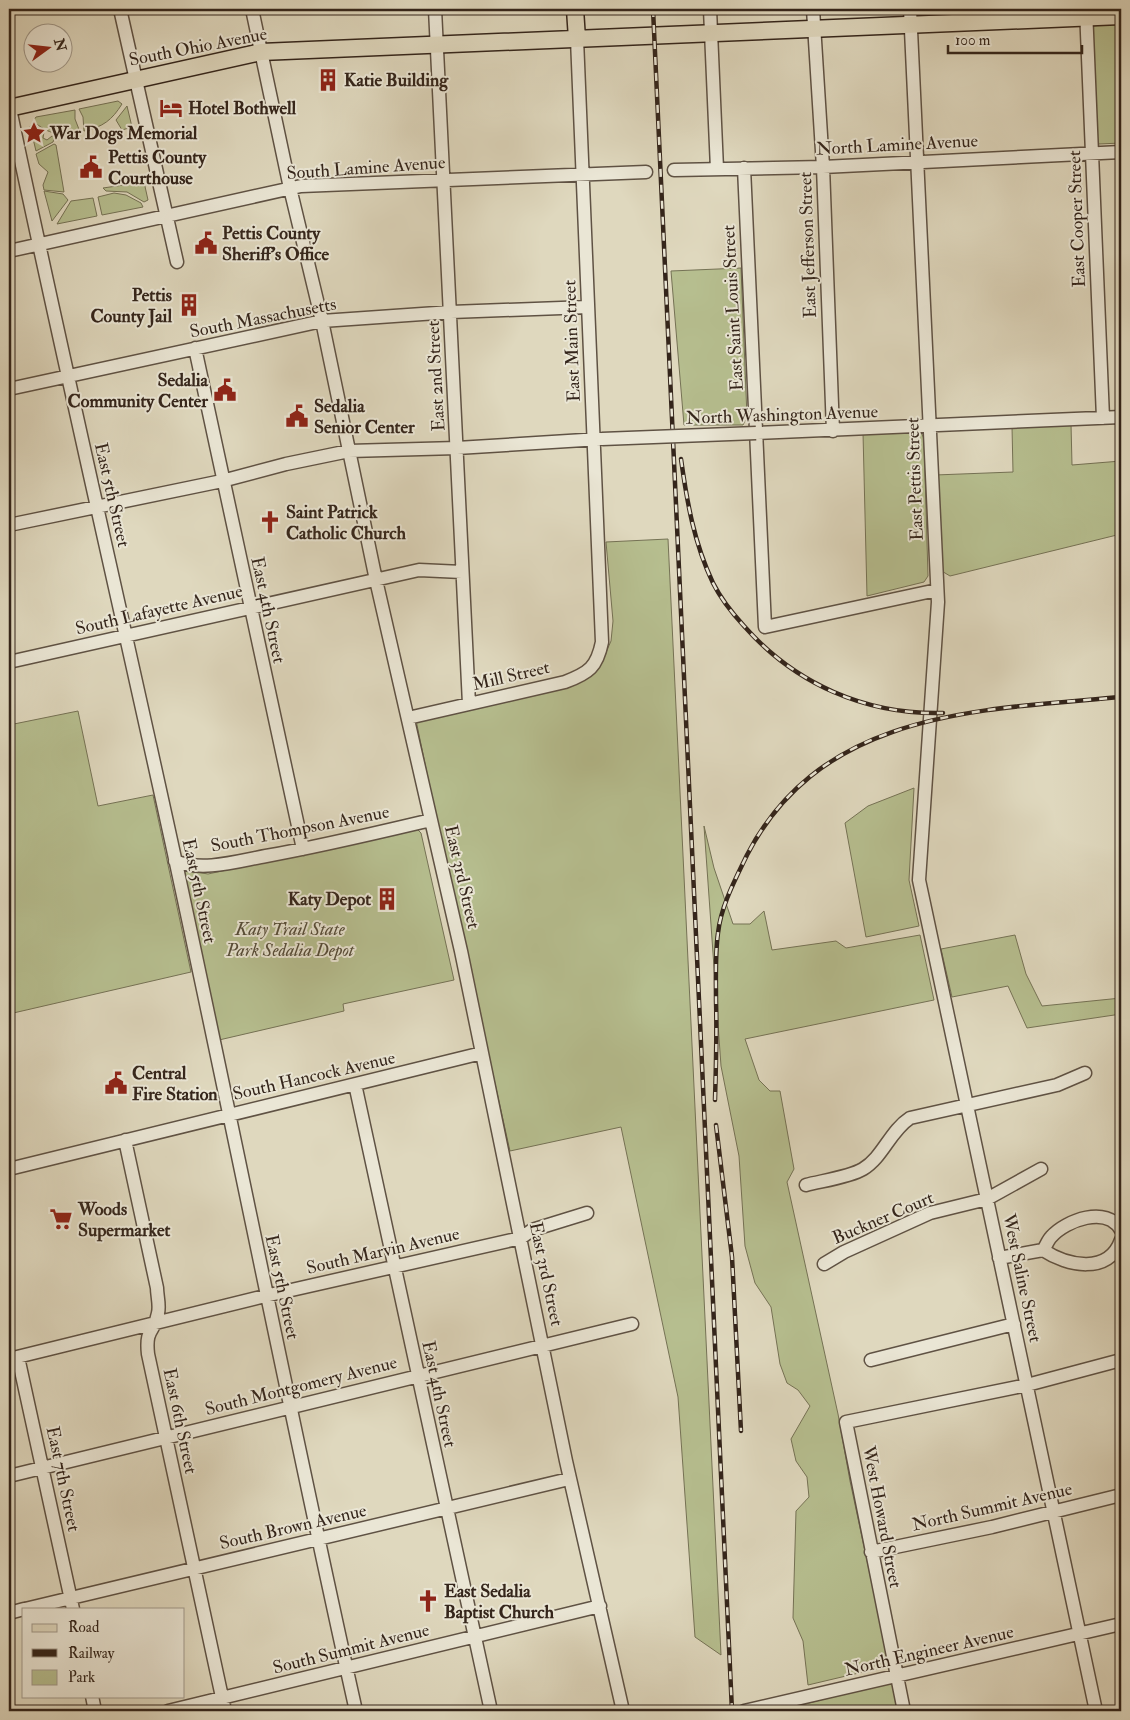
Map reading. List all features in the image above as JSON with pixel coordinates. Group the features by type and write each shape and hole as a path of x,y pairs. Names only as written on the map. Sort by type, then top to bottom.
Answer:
{"main road":[{"path":"575,9 577,39"},
{"name":"South Ohio Avenue","path":"9,107 261,52 814,29 911,16 1087,13 1121,16"}],"street":[{"path":"120,9 177,262"},
{"name":"East 3rd Street","path":"252,9 290,188 322,321 376,580 482,1053 543,1344 569,1479 623,1711"},
{"name":"East 2nd Street","path":"435,9 469,704"},
{"path":"710,9 717,169"},
{"name":"East Jefferson Street","path":"813,9 823,167 833,431"},
{"name":"East Cooper Street","path":"1087,13 1103,418"},
{"name":"East Pettis Street","path":"911,16 938,630 919,880 929,931"},
{"name":"East Main Street","path":"577,39 588,307 598,439 602,642"},
{"name":"East 5th Street","path":"9,107 175,861 265,1296 356,1711"},
{"name":"North Lamine Avenue","path":"674,170 823,167 1121,152"},
{"name":"East Saint Louis Street","path":"744,168 765,627 937,590"},
{"path":"582,175 646,172"},
{"name":"South Lamine Avenue","path":"9,250 290,188 582,175"},
{"name":"South Massachusetts","path":"9,389 322,321 451,312 588,307"},
{"name":"East 4th Street","path":"195,348 249,607 303,849"},
{"name":"North Washington Avenue","path":"9,525 222,481 349,450 457,448 598,439 930,427 1121,417"},
{"name":"South Lafayette Avenue","path":"9,662 419,570 462,572"},
{"name":"Mill Street","path":"408,718 565,682 585,674 594,665 602,642"},
{"name":"South Thompson Avenue","path":"175,861 185,865 202,866 303,849 431,820"},
{"name":"West Saline Street","path":"929,931 1096,1711"},
{"name":"South Hancock Avenue","path":"9,1169 482,1053"},
{"path":"806,1185 861,1170 882,1150 900,1125 910,1118 1057,1085 1085,1073"},
{"name":"East 4th Street","path":"355,1084 491,1711"},
{"name":"East 6th Street","path":"125,1140 157,1288 159,1311 155,1323 148,1331 146,1339 225,1711"},
{"name":"Buckner Court","path":"824,1264 852,1248 930,1213 987,1199 1041,1169"},
{"name":"South Marvin Avenue","path":"14,1358 265,1296 521,1238 532,1230 587,1213"},
{"path":"1043,1250 1052,1236 1084,1218 1095,1216 1108,1219 1119,1226 1121,1230"},
{"path":"999,1258 1043,1250 1054,1258 1071,1263 1096,1263 1105,1260 1117,1250 1121,1240"},
{"name":"South Montgomery Avenue","path":"9,1476 543,1344 632,1324"},
{"path":"871,1360 1014,1324"},
{"name":"East 7th Street","path":"14,1358 43,1467 72,1603"},
{"path":"1027,1385 1121,1360"},
{"name":"West Howard Street","path":"904,1711 846,1422 1027,1385"},
{"name":"South Brown Avenue","path":"33,1608 72,1603 194,1569 569,1479"},
{"name":"North Summit Avenue","path":"871,1552 992,1527 1121,1495"},
{"name":"South Summit Avenue","path":"168,1711 600,1606"},
{"name":"South Brown Avenue","path":"9,1613 22,1610"},
{"name":"North Engineer Avenue","path":"744,1711 1121,1624"},
{"path":"92,1698 95,1711"}],"green space":[{"path":"1121,23 1121,143 1099,144 1096,140 1093,26"},
{"path":"118,101 122,104 111,119 102,125 84,131 83,117 79,109"},
{"path":"127,106 132,127 122,130 116,120"},
{"path":"75,110 75,119 80,132 61,134 49,132 33,121 36,117"},
{"path":"33,124 44,132 43,138 47,140 52,136 55,137 53,142 36,151 30,126"},
{"path":"54,144 56,145 64,192 44,190 43,185 48,172 39,164 36,154"},
{"path":"144,182 148,200 144,202 127,192 106,191 103,188"},
{"path":"44,191 63,194 68,200 52,221"},
{"path":"114,193 126,195 141,203 143,207 102,215 98,197"},
{"path":"93,198 97,216 57,224 71,201"},
{"path":"741,268 747,417 743,425 684,425 671,271"},
{"path":"1071,424 1072,465 1121,461 1121,534 950,576 940,570 935,475 1013,472 1012,427"},
{"path":"917,431 922,434 924,439 928,576 924,582 867,596 863,433"},
{"path":"668,539 721,1655 695,1637 678,1397 621,1127 510,1151 416,720 577,675 604,657 611,641 613,621 606,542"},
{"path":"78,711 98,806 153,795 191,972 9,1014 9,725"},
{"path":"914,788 909,880 919,926 866,937 845,823 868,806"},
{"path":"704,826 714,868 733,924 750,924 764,911 772,950 836,941 846,948 920,935 934,1000 745,1039 759,1080 770,1091 780,1091 794,1169 787,1182 838,1414 850,1481 889,1663 884,1667 808,1685 803,1641 793,1618 796,1511 809,1497 807,1477 796,1461 791,1439 810,1406 798,1390 787,1383 780,1364 771,1307 755,1283 745,1246 739,1156 721,1066"},
{"name":"Katy Trail State Park Sedalia Depot","path":"417,829 421,833 454,980 343,1004 344,1011 219,1040 184,870 208,874"},
{"path":"1015,935 1026,974 1042,1006 1121,998 1121,1014 1027,1028 1008,986 952,997 941,949"},
{"path":"892,1682 898,1711 777,1711"}],"railway":[{"path":"653,9 732,1711"},
{"path":"681,459 692,522 706,568 731,611 764,646 809,680 860,702 914,712 943,713"},
{"path":"715,1100 716,958 722,913 747,855 779,807 817,771 861,745 909,726 960,714 1121,697"},
{"path":"716,1125 732,1257 741,1431"}],"place":[{"name":"Katie Building","path":"328,80"},
{"name":"Hotel Bothwell","path":"171,108"},
{"name":"War Dogs Memorial","path":"34,133"},
{"name":"Pettis County Courthouse","path":"91,167"},
{"name":"Pettis County Sheriff's Office","path":"206,243"},
{"name":"Pettis County Jail","path":"189,305"},
{"name":"Sedalia Community Center","path":"225,390"},
{"name":"Sedalia Senior Center","path":"297,416"},
{"name":"Saint Patrick Catholic Church","path":"270,522"},
{"name":"Katy Depot","path":"387,899"},
{"name":"Central Fire Station","path":"116,1083"},
{"name":"Woods Supermarket","path":"61,1219"},
{"name":"East Sedalia Baptist Church","path":"428,1601"}]}
